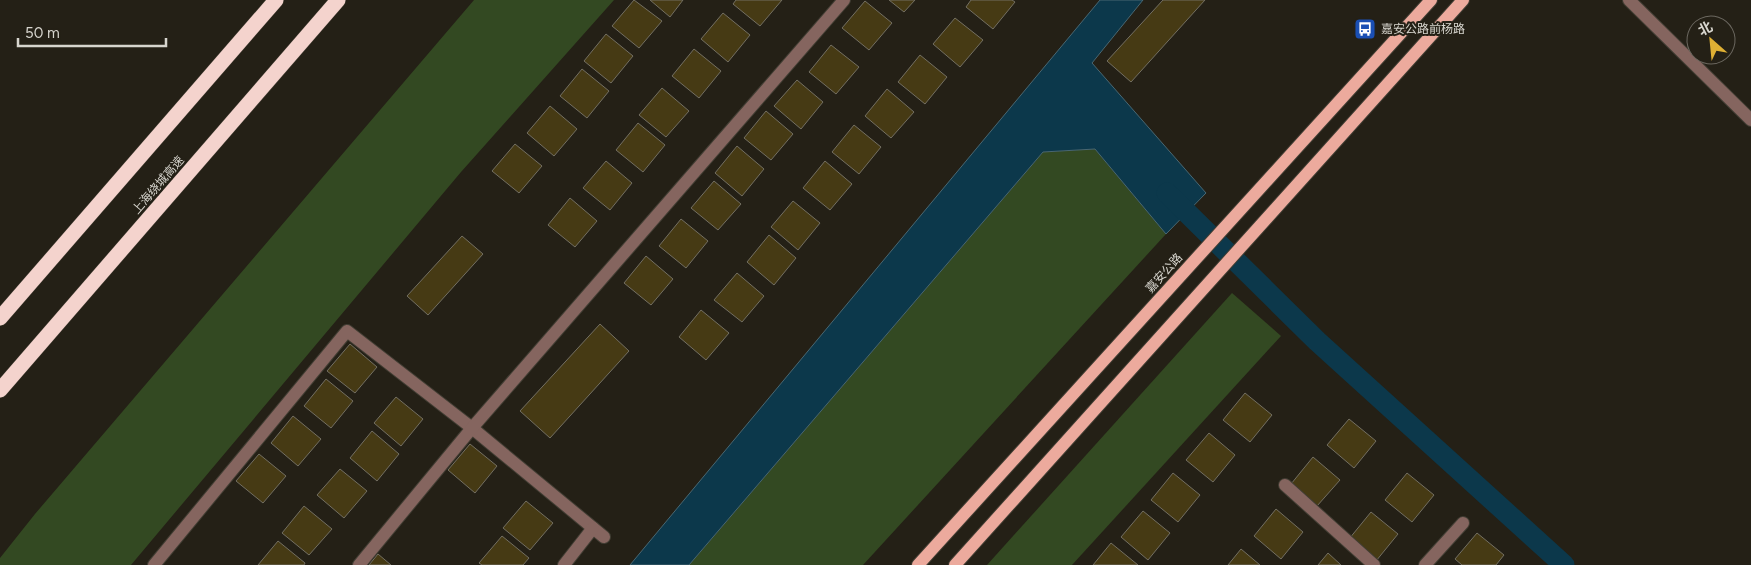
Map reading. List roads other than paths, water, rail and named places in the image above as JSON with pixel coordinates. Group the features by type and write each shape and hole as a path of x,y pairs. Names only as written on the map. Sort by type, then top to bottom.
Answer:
{"highway":[{"path":"0,318 276,0"},
{"name":"上海绕城高速","path":"0,390 338,0"}],"main road":[{"name":"嘉安公路","path":"918,565 1431,0"},
{"path":"955,565 1463,0"}],"street":[{"path":"359,565 472,428 844,0"},
{"path":"1629,0 1751,120"},
{"path":"154,565 347,331 472,428 604,537"},
{"path":"1285,485 1374,565"},
{"path":"1425,565 1463,524"},
{"path":"564,565 593,528"}],"water":[{"path":"1100,0 1143,0 1092,63 1206,193 1166,234 1095,149 1043,152 689,565 630,565"}],"waterway":[{"path":"1167,193 1317,341 1564,565"}],"place":[{"name":"嘉安公路前杨路","path":"1365,29"}]}
